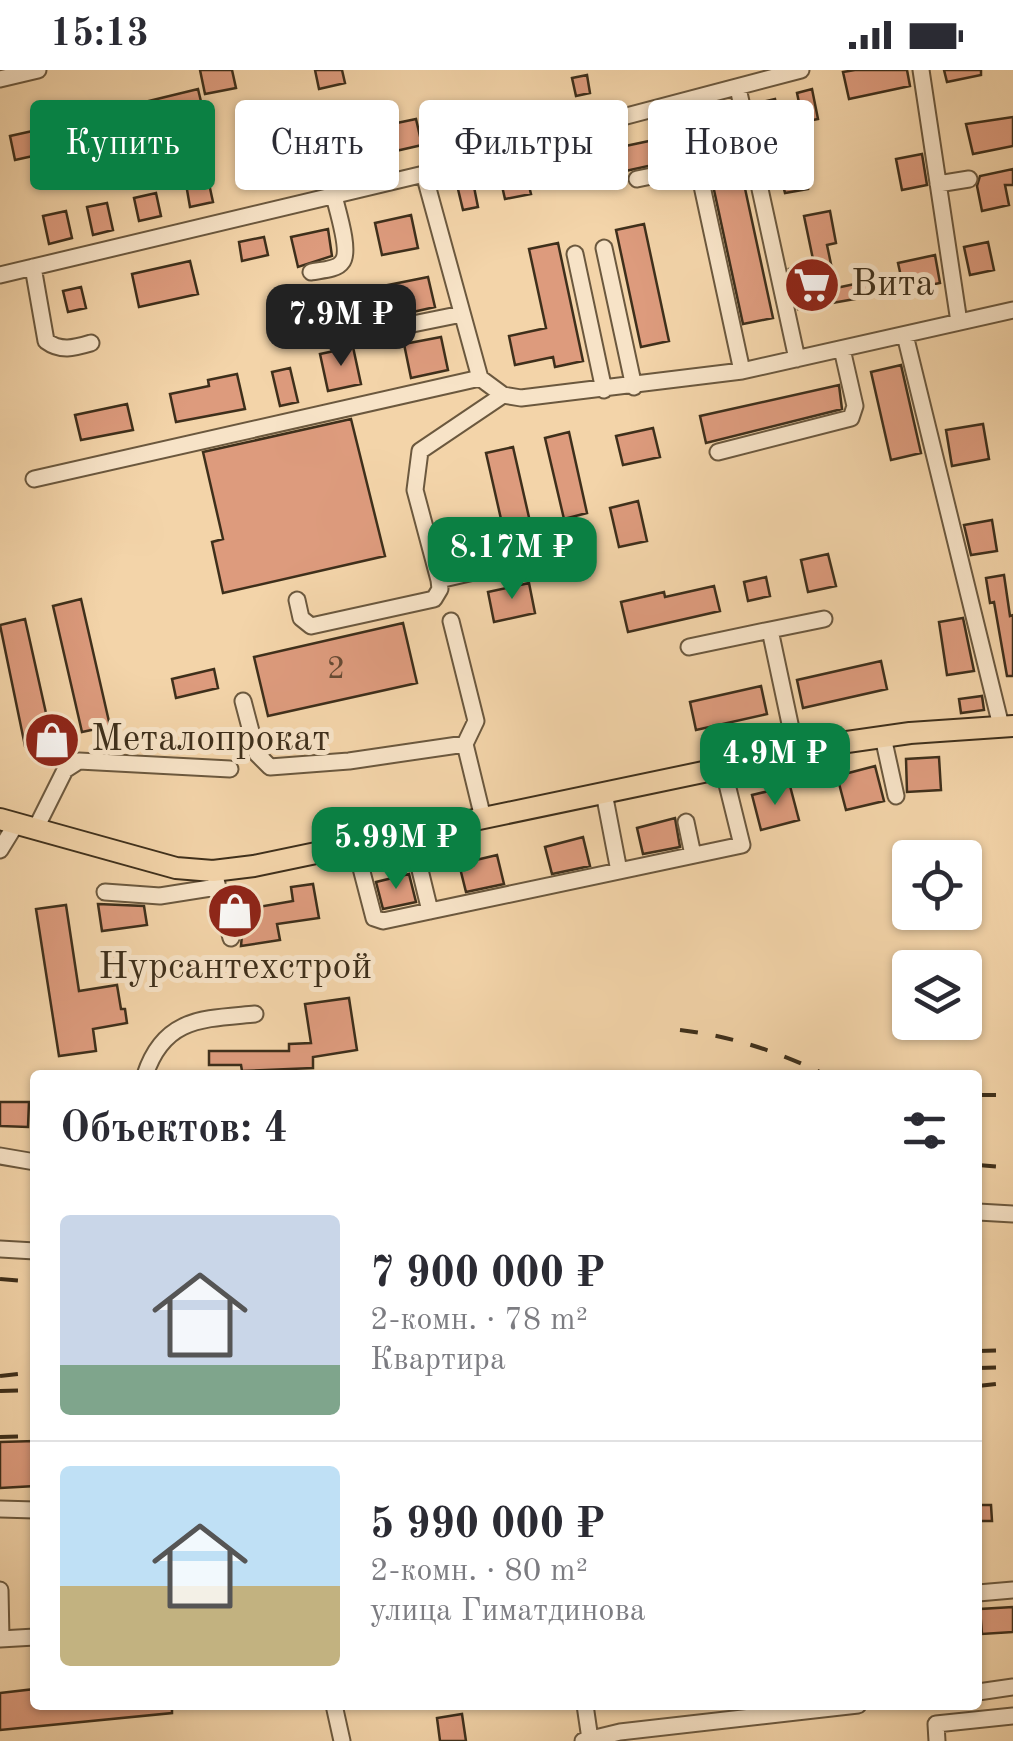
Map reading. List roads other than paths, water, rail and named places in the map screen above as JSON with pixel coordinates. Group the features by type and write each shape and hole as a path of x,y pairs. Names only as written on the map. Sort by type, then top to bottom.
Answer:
{"main road":[{"path":"17,824 215,879 354,845 796,752 884,737 1007,726"}],"street":[{"path":"0,78 38,70"},
{"path":"628,116 801,70"},
{"path":"921,70 959,322"},
{"path":"738,88 741,100"},
{"path":"0,275 419,175"},
{"path":"638,179 648,177"},
{"path":"938,184 969,180"},
{"path":"428,190 480,378 503,395 520,398 604,390 742,371 1013,310"},
{"path":"703,190 742,371"},
{"path":"761,190 797,359"},
{"path":"310,272 340,266 344,261 345,246 334,196"},
{"path":"604,248 634,386"},
{"path":"575,254 604,390"},
{"path":"33,267 46,340 55,348 67,349 91,343"},
{"path":"380,317 384,326 394,328 462,314"},
{"path":"905,334 1007,726"},
{"path":"718,452 851,418 855,406 842,348"},
{"path":"34,479 480,378"},
{"path":"297,600 305,622 321,625 434,599 440,589 439,580 415,490 420,451 503,395"},
{"path":"439,580 500,566"},
{"path":"689,648 824,619"},
{"path":"451,622 476,721 466,744 483,818"},
{"path":"770,630 796,752"},
{"path":"243,701 256,754 270,766 349,762 466,744"},
{"path":"884,737 896,796"},
{"path":"0,850 17,824 65,770 80,761 230,769"},
{"path":"354,845 374,918 383,921 742,845 723,768"},
{"path":"604,793 619,871"},
{"path":"686,822 694,855"},
{"path":"411,833 430,911"},
{"path":"105,892 160,896 215,879 230,938"},
{"path":"147,1070 167,1036 181,1026 199,1019 256,1014"},
{"path":"0,1156 30,1161"},
{"path":"982,1212 1013,1214"},
{"path":"0,1249 30,1251"},
{"path":"0,1509 30,1510"},
{"path":"0,1590 1,1639 30,1637"},
{"path":"982,1593 1013,1590"},
{"path":"982,1692 1013,1688"},
{"path":"335,1710 342,1741"},
{"path":"585,1710 586,1740 821,1710"},
{"path":"937,1732 1013,1716"}],"railway":[{"path":"680,1030 755,1046 815,1070"},
{"path":"982,1095 1013,1095"},
{"path":"982,1165 1013,1168"},
{"path":"0,1279 30,1282"},
{"path":"982,1351 1013,1350"},
{"path":"982,1368 1013,1367"},
{"path":"0,1376 30,1373"},
{"path":"982,1386 1013,1382"},
{"path":"0,1391 30,1390"},
{"path":"0,1437 30,1436"}],"place":[{"name":"Вита","path":"812,285"},
{"name":"Металопрокат","path":"52,740"},
{"name":"Нурсантехстрой","path":"235,911"}]}
